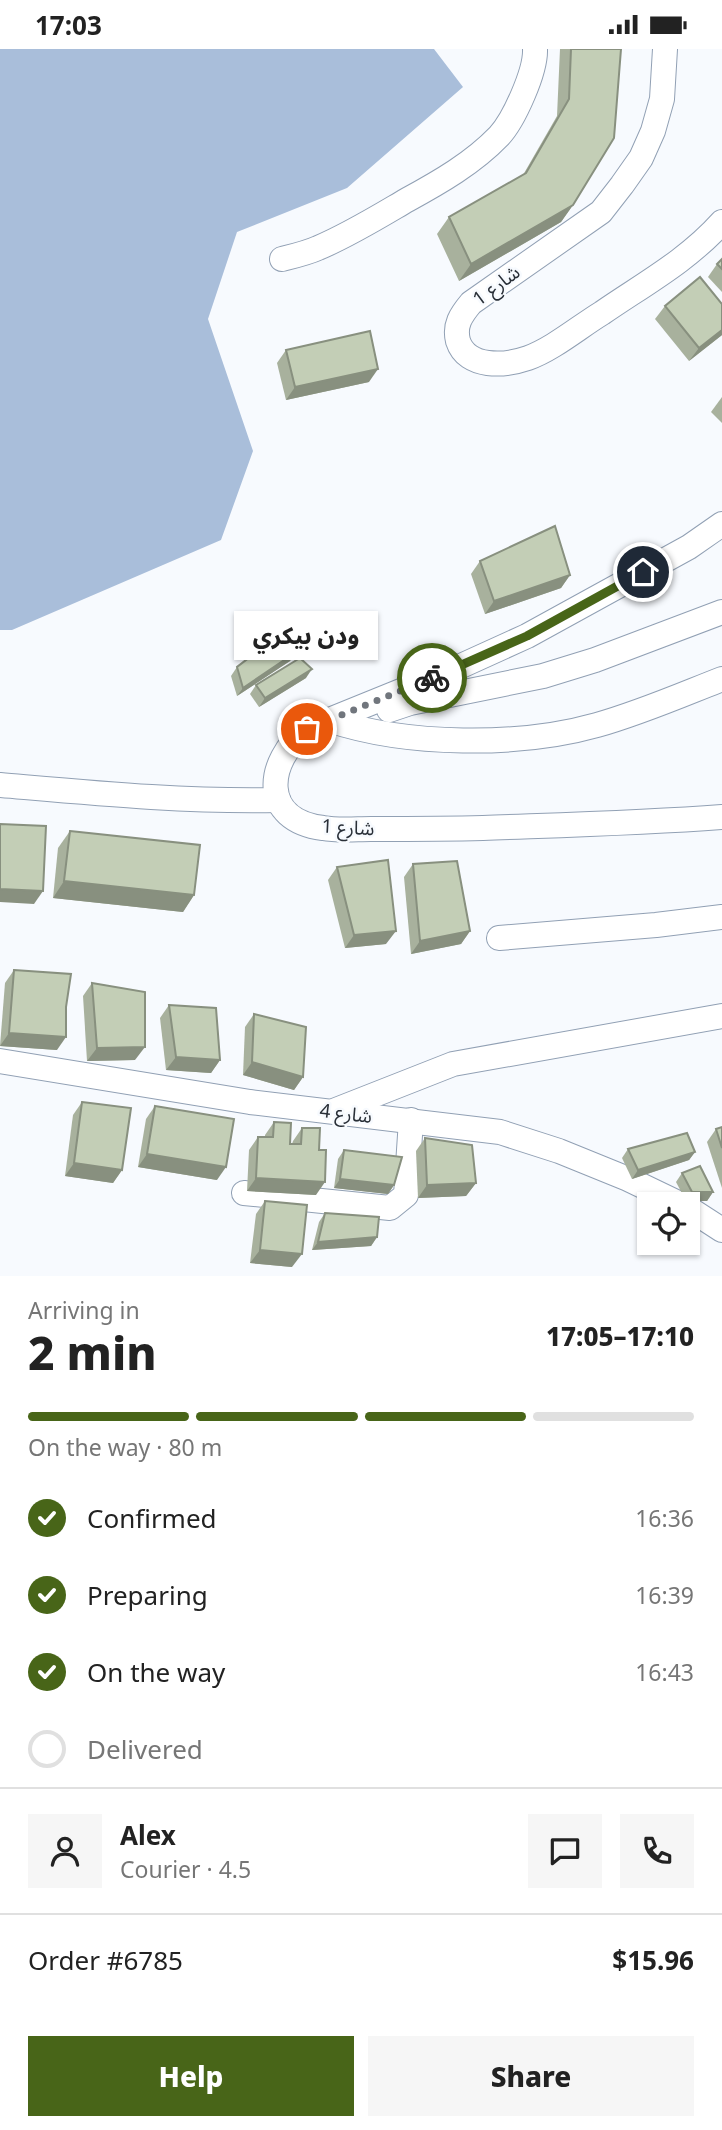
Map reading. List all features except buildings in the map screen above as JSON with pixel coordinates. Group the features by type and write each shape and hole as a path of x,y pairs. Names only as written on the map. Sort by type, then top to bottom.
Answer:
{"street":[{"path":"282,259 317,249 345,235 436,184 475,158 501,134 519,102 531,76 536,49"},
{"name":"شارع 1","path":"665,49 662,99 653,131 635,167 601,212 471,303 460,317 456,333 461,349 469,357 482,363 503,364 529,358 682,261 722,222"},
{"path":"340,723 527,636 702,539 722,524"},
{"path":"0,785 108,795 278,800 274,784 278,766 286,750 307,729 376,715 410,703 543,676 595,660 722,612"},
{"path":"340,723 400,736 430,739 479,740 538,736 608,722 722,679"},
{"name":"شارع 1","path":"278,800 288,814 322,828 446,829 722,817"},
{"path":"499,938 722,917"},
{"path":"332,1111 453,1064 722,1016"},
{"name":"شارع 4","path":"0,1061 250,1101 500,1132 559,1151 655,1192"},
{"path":"244,1193 390,1208 406,1195 411,1120"},
{"path":"700,1216 722,1230"}],"shaded area":[{"path":"0,49 434,49 463,87 347,188 237,232 208,319 253,451 221,540 12,630 0,630"}],"way so far":[{"path":"307,729 432,678"}],"place":[{"name":"ودن بيكري","path":"307,729"}],"route":[{"path":"432,678 527,636 643,572"}]}
